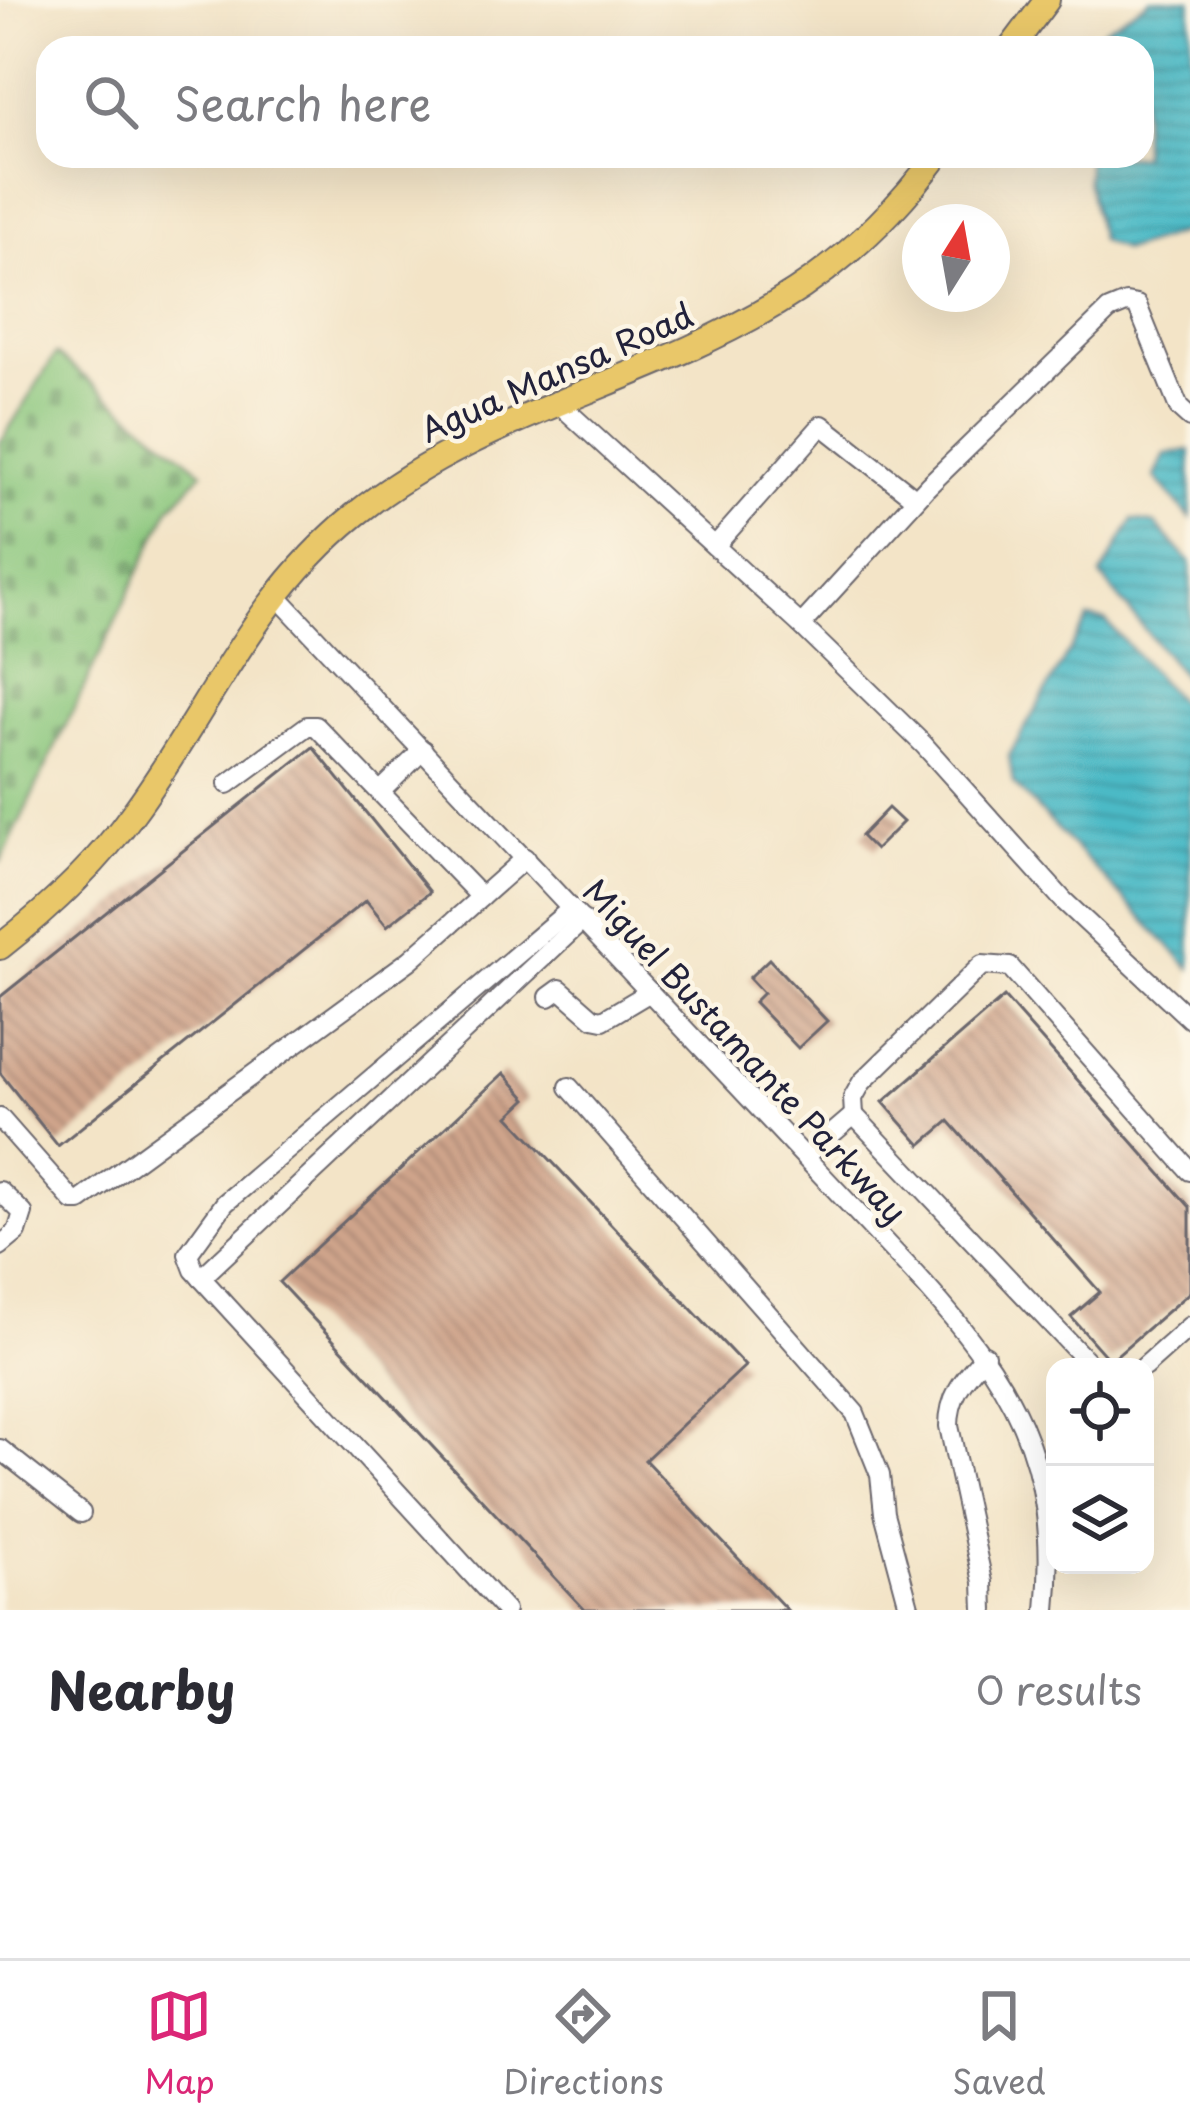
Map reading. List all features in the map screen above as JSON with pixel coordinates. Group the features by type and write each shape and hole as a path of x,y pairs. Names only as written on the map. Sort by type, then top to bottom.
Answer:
{"main road":[{"path":"1020,36 1047,0"},
{"name":"Agua Mansa Road","path":"0,947 80,877 135,812 275,594 318,548 406,477 464,442 655,363 778,303 878,223 926,168"}],"street":[{"path":"801,625 922,492 1109,310 1126,303 1136,305 1179,408 1190,418"},
{"path":"556,401 801,625 924,745 1064,901 1190,1019"},
{"path":"715,546 822,424 922,492"},
{"name":"Miguel Bustamante Parkway","path":"275,594 805,1156 985,1355 1010,1396 1046,1492"},
{"path":"228,784 311,725 481,897"},
{"path":"380,792 423,750"},
{"path":"0,1118 73,1201 80,1201 410,960 525,858"},
{"path":"506,1610 201,1278 188,1254 212,1216 578,914"},
{"path":"201,1278 578,914"},
{"path":"1084,1358 854,1114 853,1097 862,1082 982,965 995,963 1010,967 1190,1172"},
{"path":"549,997 560,989 593,1018 603,1020 650,992"},
{"path":"569,1087 855,1412 880,1474 884,1513 910,1610"},
{"path":"805,1156 854,1114"},
{"path":"0,1191 23,1213 17,1232 0,1246"},
{"path":"1154,1358 1190,1326"},
{"path":"984,1610 983,1582 949,1408 964,1379 985,1355"},
{"path":"0,1449 81,1513"},
{"name":"Miguel Bustamante Parkway","path":"1046,1610 1050,1574"}],"green space":[{"path":"56,354 203,472 169,509 0,863 0,443"}],"water":[{"path":"1150,0 1190,0 1190,230 1124,251 1100,240 1088,168 1154,168 1154,36 1099,36"},
{"path":"1190,450 1190,518 1155,477 1165,454"},
{"path":"1133,520 1155,524 1190,562 1190,685 1101,576"},
{"path":"1088,618 1105,620 1190,714 1190,968 1013,783 1009,756"}],"building":[{"path":"313,747 430,892 387,926 366,900 58,1146 0,1073 0,997"},
{"path":"888,808 903,822 875,850 861,836"},
{"path":"769,959 827,1021 798,1048 754,1002 763,993 749,978"},
{"path":"1004,997 1190,1207 1190,1292 1113,1358 1107,1358 1071,1317 1100,1292 949,1121 921,1145 883,1102"},
{"path":"504,1073 527,1099 509,1116 745,1366 645,1460 787,1610 585,1610 279,1282"}]}
